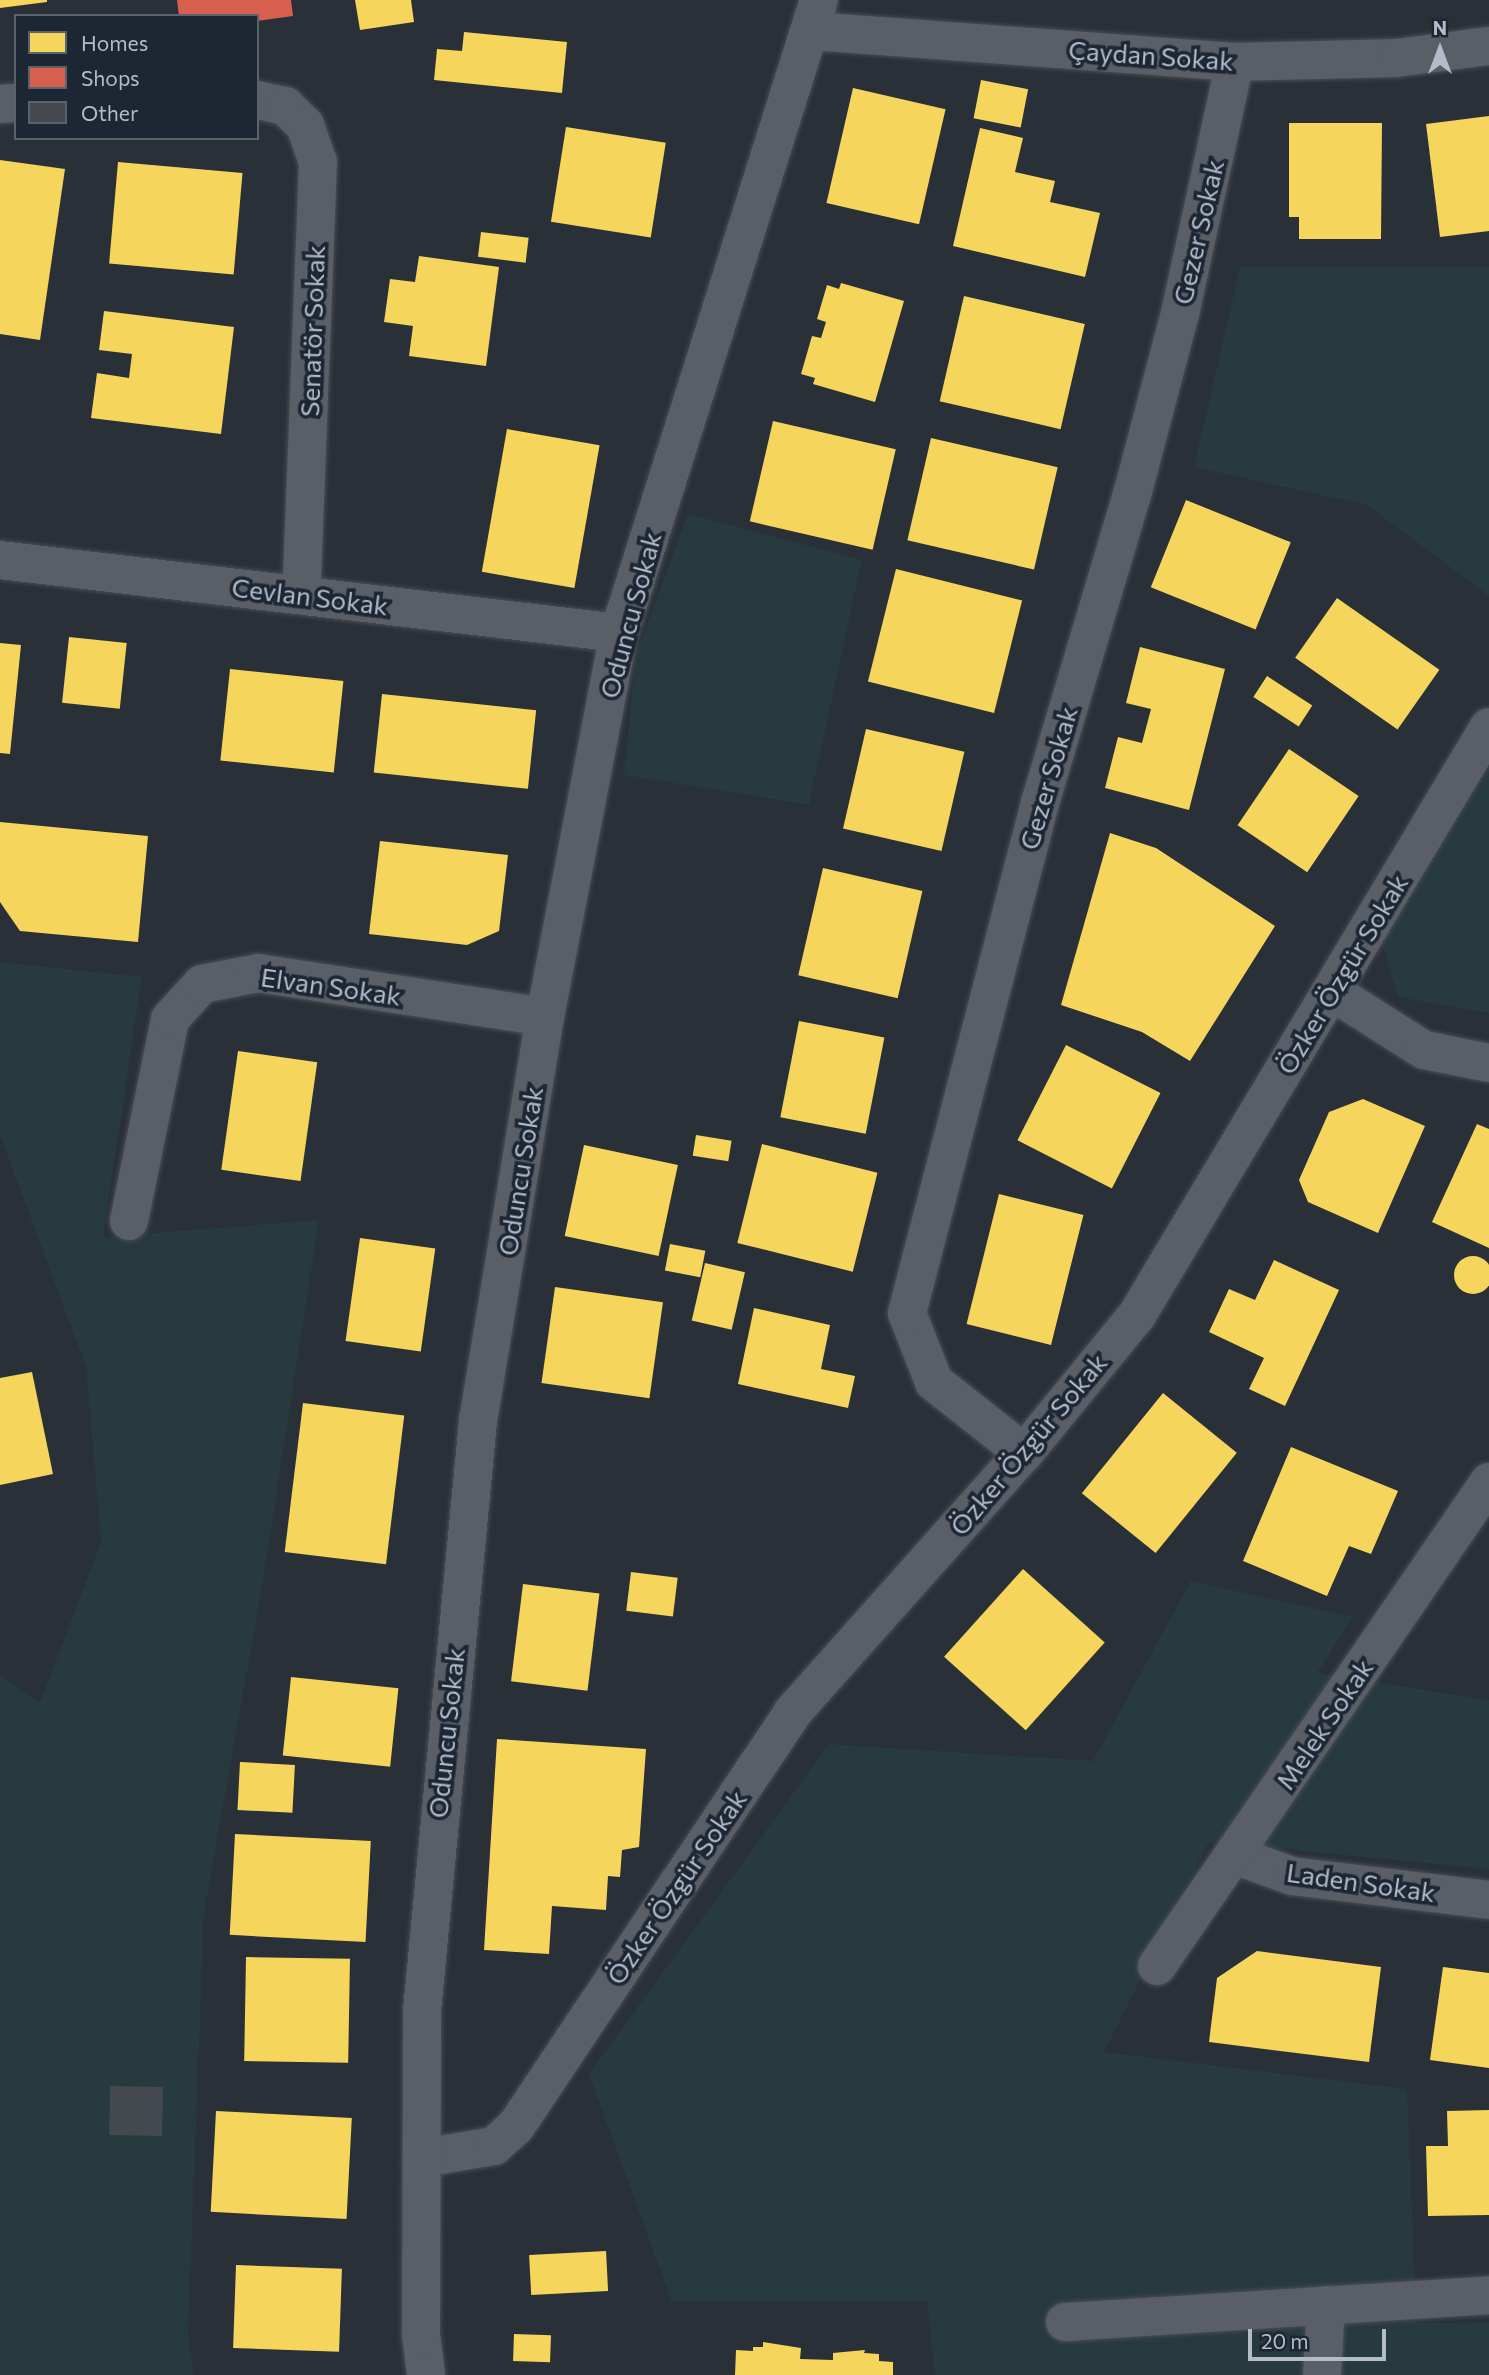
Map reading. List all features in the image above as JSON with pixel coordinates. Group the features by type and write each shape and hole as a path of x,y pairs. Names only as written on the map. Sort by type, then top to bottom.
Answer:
{"street":[{"name":"Çaydan Sokak","path":"816,15 1236,62 1396,58 1489,46"},
{"name":"Oduncu Sokak","path":"426,2375 421,2336 422,2011 432,1878 478,1421 545,1017 620,633 816,15"},
{"name":"Gezer Sokak","path":"1024,1453 934,1382 907,1313 1040,803 1132,495 1181,309 1236,62"},
{"name":"Senatör Sokak","path":"259,100 285,106 305,125 318,162 302,595"},
{"name":"Cevlan Sokak","path":"0,560 620,633"},
{"name":"Özker Özgür Sokak","path":"422,2158 494,2146 516,2126 792,1713 1024,1453 1137,1315 1489,727"},
{"name":"Elvan Sokak","path":"129,1221 170,1019 202,984 258,973 545,1017"},
{"path":"1331,991 1424,1050 1489,1063"},
{"name":"Melek Sokak","path":"1157,1966 1489,1482"},
{"name":"Laden Sokak","path":"1234,1855 1292,1876 1489,1900"},
{"path":"1065,2322 1489,2295"},
{"path":"1322,2375 1326,2305"}],"green space":[{"path":"1240,267 1489,267 1489,596 1367,505 1194,467"},
{"path":"688,514 862,560 809,805 624,775 636,654"},
{"path":"1489,761 1489,1013 1398,997 1381,941"},
{"path":"0,962 142,977 103,1237 319,1220 263,1582 204,1913 188,2335 194,2375 0,2375 0,1675 40,1703 101,1542 86,1367 0,1135"},
{"path":"1191,1581 1353,1617 1317,1673 1489,1700 1489,1869 1209,1842 1104,2052 1407,2089 1417,2323 1489,2323 1489,2375 935,2375 927,2301 672,2302 589,2074 829,1744 1093,1761"}],"building: Homes":[{"path":"0,0 47,0 47,2 0,8"},
{"path":"355,0 411,0 414,22 360,30"},
{"path":"464,32 567,42 562,93 434,80 437,49 462,51"},
{"path":"981,80 1028,89 1021,127 974,118"},
{"path":"853,88 946,109 919,224 826,203"},
{"path":"1489,116 1489,231 1440,237 1426,124"},
{"path":"1289,123 1382,123 1381,239 1299,239 1299,217 1289,217"},
{"path":"566,127 666,143 651,238 551,222"},
{"path":"980,128 1023,138 1015,172 1055,181 1050,202 1100,213 1085,277 953,246"},
{"path":"0,160 65,169 40,340 0,334"},
{"path":"118,162 243,173 234,275 109,264"},
{"path":"481,232 529,238 526,263 478,257"},
{"path":"419,256 499,267 486,366 409,356 413,326 384,322 390,279 415,282"},
{"path":"841,283 904,301 875,402 813,384 815,378 801,374 812,336 821,338 826,322 817,319 827,285 839,289"},
{"path":"964,296 1085,324 1061,429 940,401"},
{"path":"104,311 234,327 221,434 91,418 97,373 129,378 132,354 99,350"},
{"path":"773,421 896,449 873,550 750,521"},
{"path":"507,429 600,445 574,588 482,572"},
{"path":"931,438 1058,467 1034,570 907,540"},
{"path":"1186,500 1291,542 1256,629 1151,587"},
{"path":"896,569 1022,600 994,713 868,682"},
{"path":"1337,598 1439,670 1398,729 1295,658"},
{"path":"69,637 127,643 120,709 62,703"},
{"path":"0,643 21,645 10,754 0,753"},
{"path":"1140,647 1225,669 1189,810 1105,788 1118,737 1142,743 1151,709 1126,703"},
{"path":"230,669 343,681 334,772 220,760"},
{"path":"1267,676 1312,705 1299,726 1253,697"},
{"path":"382,694 536,710 528,789 374,773"},
{"path":"866,729 964,752 941,851 843,828"},
{"path":"1289,749 1359,796 1307,872 1238,825"},
{"path":"0,822 148,836 138,942 20,931 0,902"},
{"path":"1110,833 1156,848 1275,926 1190,1061 1142,1032 1061,1005"},
{"path":"380,841 508,855 499,931 467,945 369,934"},
{"path":"823,868 922,891 898,998 798,975"},
{"path":"799,1021 884,1038 866,1134 780,1117"},
{"path":"1066,1045 1160,1093 1112,1188 1017,1140"},
{"path":"238,1051 317,1062 301,1181 221,1170"},
{"path":"1363,1099 1425,1126 1378,1233 1308,1202 1299,1180 1329,1112"},
{"path":"1477,1124 1489,1129 1489,1248 1432,1222"},
{"path":"696,1135 732,1141 728,1161 693,1156"},
{"path":"762,1144 877,1173 853,1272 737,1243"},
{"path":"584,1145 678,1165 659,1256 565,1236"},
{"path":"999,1194 1083,1215 1051,1345 967,1324"},
{"path":"360,1238 435,1249 421,1352 346,1341"},
{"path":"670,1244 705,1251 700,1277 665,1271"},
{"path":"1473,1256 1486,1262 1490,1268 1490,1282 1486,1288 1473,1294 1460,1288 1454,1275 1460,1262"},
{"path":"1274,1260 1339,1290 1285,1406 1249,1389 1264,1358 1209,1332 1229,1289 1255,1300"},
{"path":"705,1263 745,1272 732,1330 692,1320"},
{"path":"555,1287 663,1302 649,1398 542,1383"},
{"path":"754,1308 830,1325 821,1369 855,1376 848,1408 738,1384"},
{"path":"32,1372 53,1474 0,1485 0,1378"},
{"path":"1163,1393 1237,1453 1156,1553 1082,1493"},
{"path":"303,1403 404,1415 386,1564 285,1552"},
{"path":"1291,1447 1398,1491 1371,1554 1349,1546 1327,1596 1243,1561"},
{"path":"1023,1569 1105,1643 1026,1730 944,1657"},
{"path":"631,1572 678,1578 673,1616 626,1611"},
{"path":"523,1584 599,1593 587,1691 511,1681"},
{"path":"291,1677 398,1688 390,1767 283,1756"},
{"path":"497,1739 646,1749 639,1847 622,1850 620,1877 608,1876 606,1910 552,1906 549,1954 484,1950"},
{"path":"240,1762 295,1765 292,1813 237,1810"},
{"path":"235,1834 371,1841 366,1942 230,1935"},
{"path":"1257,1951 1381,1967 1369,2062 1209,2042 1217,1978"},
{"path":"246,1957 350,1959 348,2063 244,2061"},
{"path":"1443,1967 1489,1973 1489,2068 1430,2060"},
{"path":"1489,2110 1489,2215 1428,2216 1426,2146 1448,2146 1447,2111"},
{"path":"216,2111 352,2118 347,2219 211,2212"},
{"path":"606,2251 608,2291 531,2295 529,2255"},
{"path":"236,2265 342,2269 339,2352 233,2348"},
{"path":"514,2334 551,2335 550,2362 513,2361"},
{"path":"763,2342 801,2348 800,2359 833,2360 833,2353 865,2350 864,2353 879,2354 879,2361 893,2362 893,2375 735,2375 736,2350 753,2351 753,2347 763,2347"}],"building: Shops":[{"path":"177,0 291,0 293,16 259,21 259,14 179,14"}],"building: Other":[{"path":"110,2086 163,2087 162,2136 109,2135"}]}
